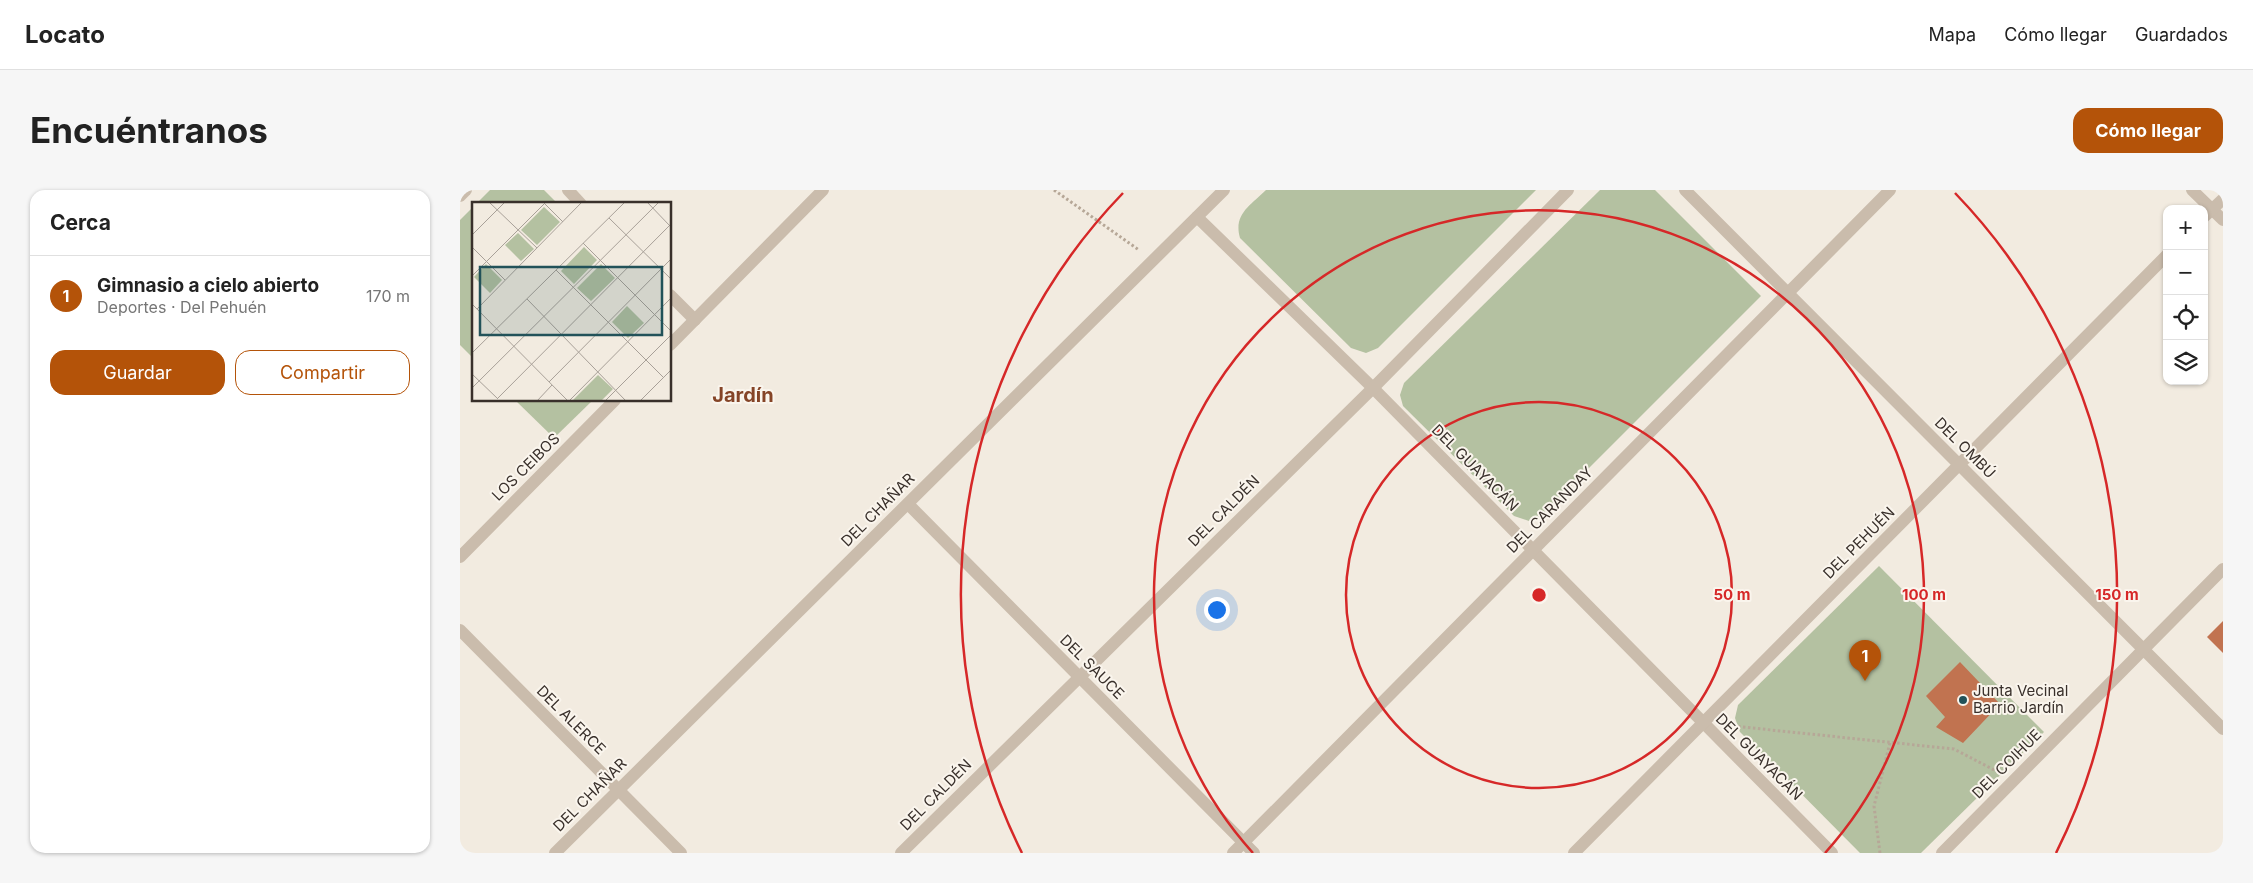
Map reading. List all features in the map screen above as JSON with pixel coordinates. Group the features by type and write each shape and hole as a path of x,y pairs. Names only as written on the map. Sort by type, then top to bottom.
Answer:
{"street":[{"path":"460,196 466,190"},
{"path":"568,190 579,202"},
{"path":"671,344 823,190"},
{"name":"DEL CHAÑAR","path":"554,853 1224,190"},
{"name":"DEL CALDÉN","path":"901,853 1373,388 1568,190"},
{"name":"DEL OMBÚ","path":"1685,190 2223,729"},
{"name":"DEL CARANDAY","path":"1233,853 1890,190"},
{"path":"2192,190 2202,205"},
{"path":"2223,199 2208,214 2223,220"},
{"name":"DEL GUAYACÁN","path":"1197,217 1373,388 1832,853"},
{"name":"DEL PEHUÉN","path":"1574,853 2163,259"},
{"path":"671,296 695,320"},
{"name":"LOS CEIBOS","path":"460,556 614,401"},
{"name":"DEL SAUCE","path":"908,504 1254,853"},
{"name":"DEL COIHUE","path":"1942,853 2223,569"},
{"name":"DEL ALERCE","path":"460,630 681,853"}],"path":[{"path":"1054,190 1154,260"},
{"path":"1703,723 1954,749 2014,780"},
{"path":"1880,853 1874,806 1890,743"}],"green space":[{"path":"490,190 544,190 556,202 478,202"},
{"path":"1266,190 1536,190 1378,348 1366,353 1351,348 1240,238 1238,230 1241,216 1249,205"},
{"path":"1600,190 1655,190 1761,296 1541,516 1529,521 1514,516 1403,406 1400,395 1404,383"},
{"path":"472,208 472,357 460,345 460,220"},
{"path":"516,401 592,401 554,438"},
{"path":"1879,566 2044,732 1921,853 1860,853 1740,732 1735,718 1738,705"}],"building":[{"path":"2223,621 2223,653 2207,637"},
{"name":"Junta Vecinal Barrio Jardín","path":"1960,662 2000,704 1963,743 1936,727 1945,717 1926,696"}],"place":[{"name":"Gimnasio a cielo abierto","path":"1865,681"},
{"name":"Junta Vecinal Barrio Jardín","path":"1963,700"}],"district":[{"name":"Jardín","path":"743,395"}]}
